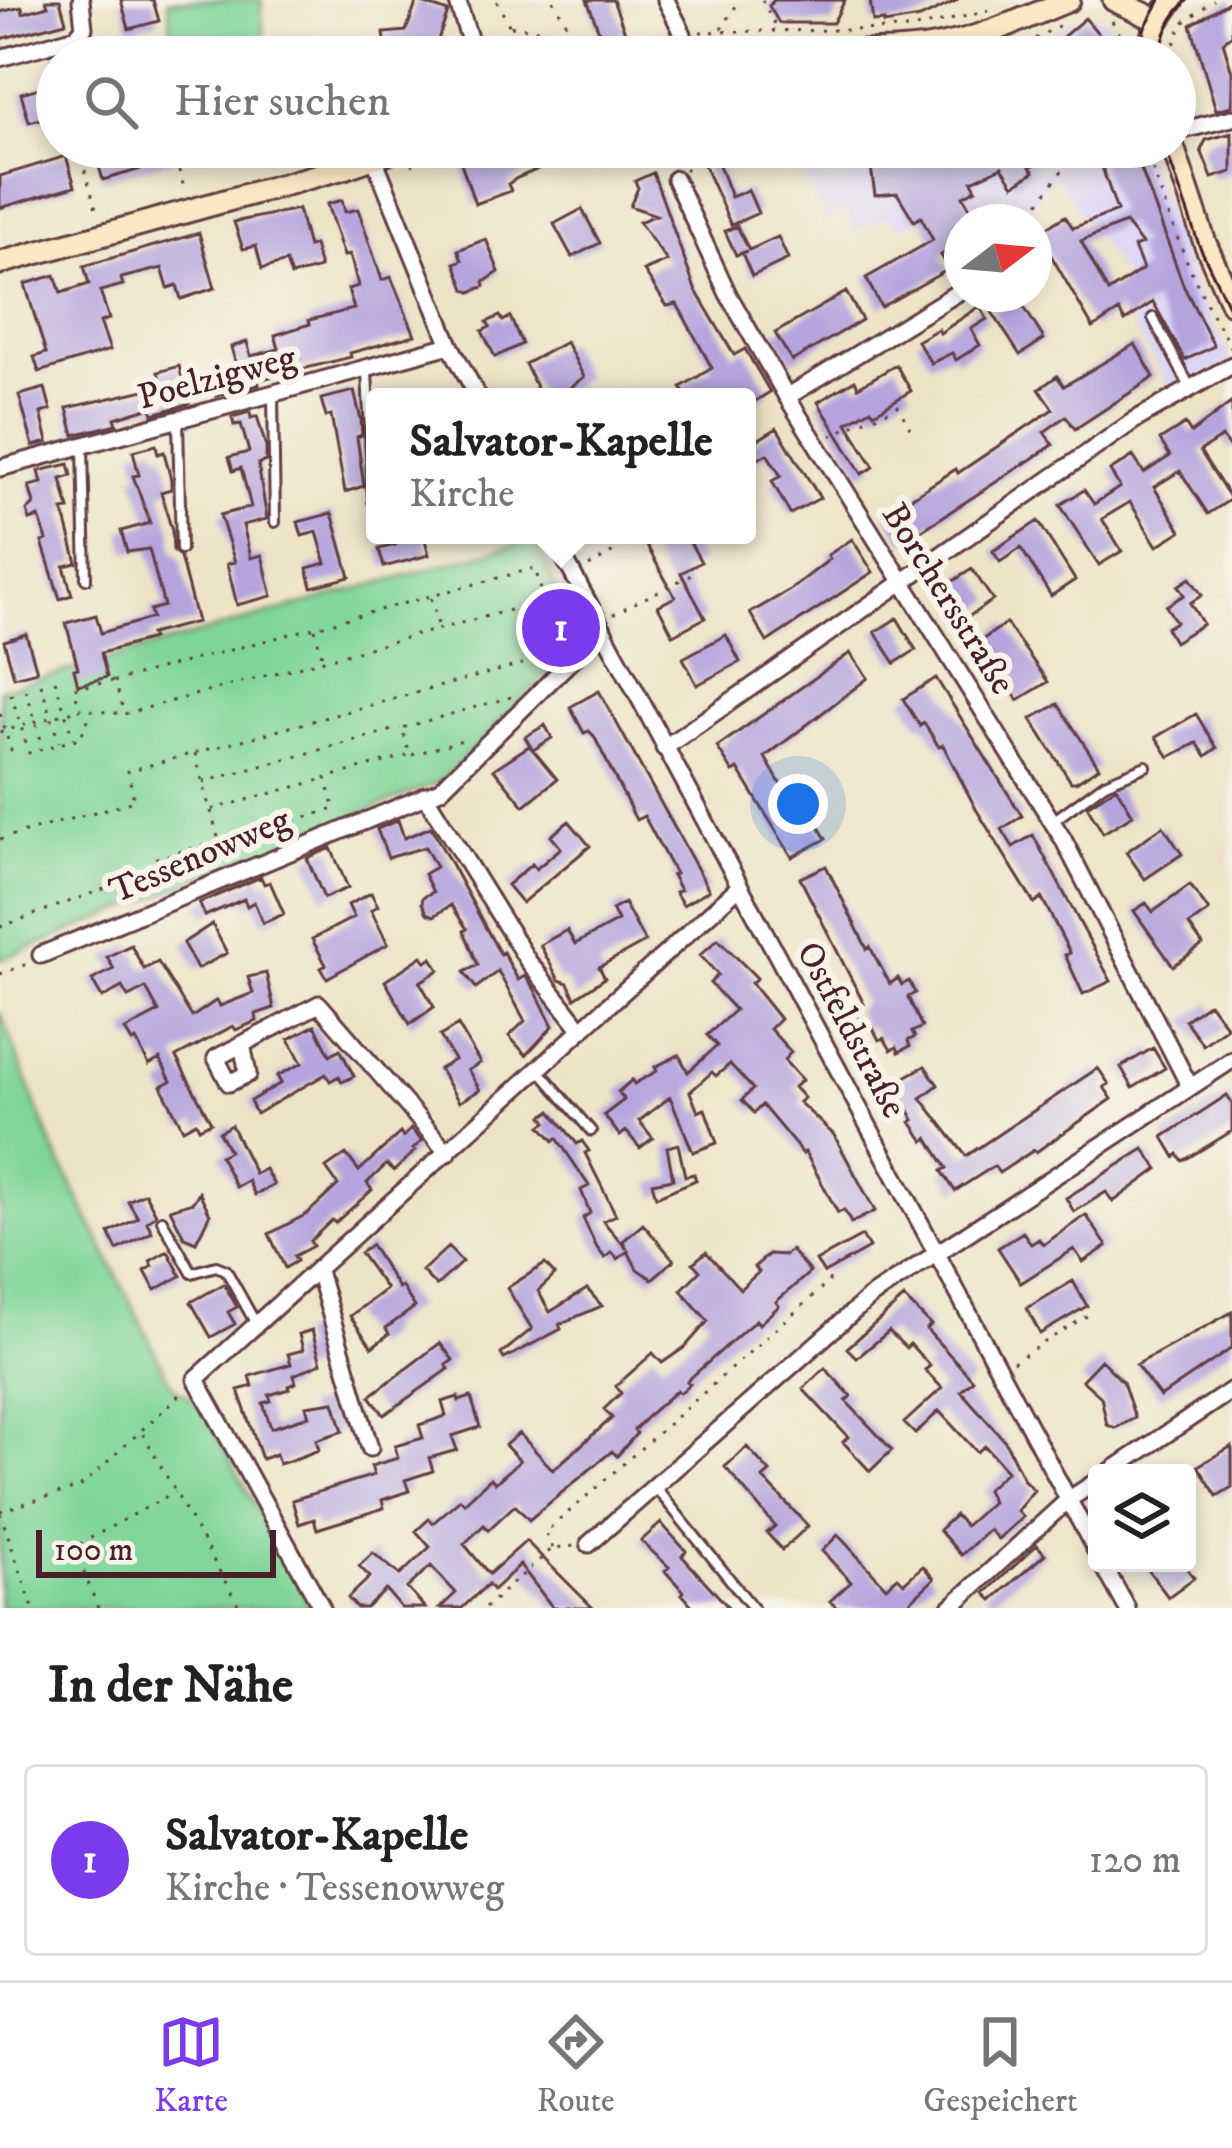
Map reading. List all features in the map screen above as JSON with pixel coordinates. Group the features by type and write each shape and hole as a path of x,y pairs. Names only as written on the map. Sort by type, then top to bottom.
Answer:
{"main road":[{"path":"1151,36 1173,0"},
{"path":"1108,7 1157,20"},
{"path":"979,36 1070,10"},
{"path":"0,263 338,168"},
{"path":"1186,168 1204,243 1232,304"}],"street":[{"path":"77,36 84,28 81,0"},
{"path":"458,0 469,36"},
{"path":"666,0 674,36"},
{"path":"0,58 36,49"},
{"path":"1196,130 1232,118"},
{"path":"378,168 450,345 473,388"},
{"name":"Borchersstraße","path":"675,179 728,294 788,398 1052,822 1190,1087"},
{"path":"788,398 944,301"},
{"name":"Poelzigweg","path":"0,468 450,345"},
{"path":"664,748 1135,420 1232,365"},
{"name":"Ostfeldstraße","path":"557,544 1088,1537"},
{"name":"Tessenowweg","path":"41,955 440,790 600,625"},
{"path":"425,795 528,962 583,1030"},
{"path":"322,1608 196,1379 740,886"},
{"path":"242,1044 319,1004 448,1153"},
{"path":"589,1544 870,1297 1232,1060"},
{"path":"318,1271 370,1448"},
{"path":"1121,1464 1232,1390"},
{"path":"950,1608 1088,1486"},
{"path":"1107,1572 1126,1608"}],"lane":[{"path":"1153,318 1191,388"},
{"path":"367,369 368,388"},
{"path":"273,394 275,522"},
{"path":"178,420 181,549"},
{"path":"82,446 86,579"},
{"path":"1052,822 1105,783 1146,766"},
{"path":"538,1070 591,1131"},
{"path":"162,1220 192,1273 216,1266 226,1270 257,1325"},
{"path":"655,1487 753,1608"}],"path":[{"path":"496,0 509,25"},
{"path":"554,0 572,33"},
{"path":"720,31 740,0"},
{"path":"762,0 778,30"},
{"path":"1176,36 1182,24 1214,0"},
{"path":"1108,7 1118,36"},
{"path":"707,36 720,31 911,29 997,8"},
{"path":"1038,36 1070,10"},
{"path":"509,25 577,36"},
{"path":"503,36 509,25"},
{"path":"84,168 99,216"},
{"path":"179,168 186,192"},
{"path":"675,179 688,168"},
{"path":"1036,204 1059,168"},
{"path":"1153,168 1191,273 1232,348"},
{"path":"817,445 865,416 876,418 898,406 910,428"},
{"path":"573,575 620,550"},
{"path":"80,709 74,688 535,568 544,601"},
{"path":"600,625 697,572"},
{"path":"430,596 439,629"},
{"path":"3,732 80,709 124,714 556,597"},
{"path":"314,627 323,660"},
{"path":"0,838 134,801 128,771 555,655 542,669"},
{"path":"55,680 74,740"},
{"path":"115,681 124,714"},
{"path":"41,684 59,744"},
{"path":"26,690 41,749 80,738 93,710"},
{"path":"11,694 30,755"},
{"path":"203,782 516,696 502,710"},
{"path":"0,714 14,760"},
{"path":"402,728 410,755"},
{"path":"210,810 476,736"},
{"path":"195,753 219,841"},
{"path":"0,927 156,870 153,859 335,809 326,778"},
{"path":"0,974 41,955"},
{"path":"553,1548 545,1533 829,1282 829,1277"},
{"path":"999,1371 1093,1312"},
{"path":"33,1608 0,1512 80,1486 196,1379"},
{"path":"142,1433 240,1608"},
{"path":"98,1608 74,1547 177,1491"},
{"path":"485,1608 553,1548 589,1544"}],"shaded area":[{"path":"1095,14 1110,23 1117,36 1045,36"},
{"path":"800,168 1151,168 1195,290 1232,361 1174,392 1130,323 1147,312 1055,175 1032,204 969,204 963,193 903,228 886,216 856,232 846,209 826,219"}],"green space":[{"path":"168,0 261,0 264,36 172,36"},
{"path":"517,544 537,544 576,638 441,781 0,960 0,690"},
{"path":"0,1012 53,1148 173,1387 199,1402 311,1608 0,1608"}],"building":[{"path":"46,0 60,0 66,22 0,39 0,12 22,7 23,13 48,6"},
{"path":"121,0 153,0 159,21 129,29"},
{"path":"587,0 613,0 626,35 601,36"},
{"path":"774,0 845,0 833,23 779,23 769,6"},
{"path":"870,0 958,0 920,18 884,24 873,22"},
{"path":"1232,0 1232,35 1223,42 1232,72 1232,106 1216,110 1191,25"},
{"path":"417,1 448,12 439,36 384,36 406,31"},
{"path":"1085,18 1100,36 1064,36"},
{"path":"36,89 36,120 29,122 21,93"},
{"path":"1232,133 1232,172 1212,178 1201,150 1206,140"},
{"path":"36,165 70,168 75,186 0,208 0,176"},
{"path":"99,168 145,168 103,180"},
{"path":"463,168 541,168 508,184 511,191 475,204"},
{"path":"705,168 720,168 731,197 748,190 758,213 731,225"},
{"path":"871,168 1000,168 972,181 976,189 963,196 968,204 944,204 944,272 881,307 866,278 933,240 921,217 914,221 897,193 875,195"},
{"path":"1003,168 1031,168 1034,172 1014,185"},
{"path":"1102,168 1141,168 1184,287 1214,346 1185,360 1153,302 1125,321 1119,311 1093,328 1052,257 1052,224 1065,216 1073,228 1117,211","holes":["1125,223 1142,244 1134,247 1143,269 1108,292 1081,241"]},
{"path":"653,173 695,289 734,355 745,349 770,392 756,401 756,388 682,388 712,368 677,304 667,306 644,271 667,261 639,222 656,215 630,206 638,188 635,181"},
{"path":"342,200 345,212 358,209 382,280 391,277 415,335 216,396 213,386 240,378 231,347 247,342 251,356 279,349 275,335 310,324 309,320 354,309 348,289 358,286 350,254 344,256 327,204"},
{"path":"298,209 308,247 314,245 320,268 291,276 286,262 262,269 256,246 243,249 234,222"},
{"path":"582,209 600,243 572,257 554,224"},
{"path":"737,226 749,250 778,237 788,259 752,276 742,253 747,251 736,255 725,231"},
{"path":"199,233 215,288 181,299 177,285 168,288 162,268 121,278 123,285 100,291 109,319 100,322 110,350 39,372 34,357 46,353 25,284 55,275 61,293 89,284 84,266"},
{"path":"486,239 499,272 471,292 465,289 455,263 462,260 458,250"},
{"path":"846,292 862,320 792,361 775,333"},
{"path":"971,312 983,312 987,319 971,329 980,345 956,360 952,353 931,363 917,341 938,329 940,333"},
{"path":"992,312 1027,312 1044,339 1020,355"},
{"path":"500,316 503,321 510,317 522,344 495,357 482,331 490,327 487,322"},
{"path":"566,342 584,377 570,388 537,388 525,364"},
{"path":"1135,344 1154,377 1075,429 1066,416 1044,432 1053,445 904,542 886,514 956,469 958,473 1053,409 1039,389 1057,376 1064,386"},
{"path":"896,365 911,391 847,423 874,467 862,474 818,402 855,380 858,387"},
{"path":"179,366 189,404 153,414 151,407 115,418 117,424 74,435 67,408 162,386 158,372"},
{"path":"45,388 51,410 41,413 48,442 33,446 19,395"},
{"path":"354,391 361,420 362,435 357,437 364,486 345,492 331,415 326,417 321,399"},
{"path":"1232,402 1232,452 1222,437 1200,451 1231,499 1208,514 1180,471 1154,487 1181,531 1157,546 1130,502 1102,519 1122,551 1099,565 1060,505 1084,490 1094,504 1120,487 1110,471 1133,456 1144,473 1170,456 1160,440 1185,424 1191,433"},
{"path":"250,412 251,418 257,416 266,447 266,461 258,464 267,519 243,525 251,558 262,555 272,596 237,605 227,564 235,562 220,515 251,507 241,468 233,471 229,457 249,452 241,424 234,425 232,417"},
{"path":"777,428 820,498 790,514 772,481 781,476 767,454 756,460 756,441"},
{"path":"156,445 158,454 164,452 171,480 171,489 161,492 173,550 180,557 197,622 101,653 107,677 78,685 66,623 96,615 101,633 152,618 150,610 164,606 149,549 127,552 121,531 150,523 133,476 139,475 133,451"},
{"path":"69,464 72,476 61,479 69,509 63,510 77,563 64,566 72,595 60,599 39,517 30,520 27,511 34,504 29,486 42,483 39,471"},
{"path":"332,513 350,577 312,587 307,568 326,563 317,532 302,536 298,522"},
{"path":"1038,521 1075,580 1051,596 1021,548 1000,562 993,551"},
{"path":"852,539 873,572 767,642 750,613 790,590"},
{"path":"426,544 429,555 384,567 379,549"},
{"path":"646,544 691,544 701,562 681,573 705,618 673,635 658,606 675,597"},
{"path":"972,569 993,600 965,619 944,587"},
{"path":"1190,578 1202,595 1190,603 1203,624 1174,642 1166,628 1176,622 1166,606 1184,595 1178,586"},
{"path":"561,606 576,638 565,647 552,638 544,611"},
{"path":"897,618 916,650 895,663 875,632"},
{"path":"1006,623 1048,682 1018,700 979,642"},
{"path":"26,634 37,671 14,677 4,641"},
{"path":"726,635 740,662 697,685 683,658"},
{"path":"850,653 868,678 765,757 801,820 815,820 826,839 792,857 738,769 733,772 717,747"},
{"path":"936,678 1022,816 1002,829 1013,847 1033,835 1111,981 1083,994 1065,955 1070,953 1042,898 1034,903 943,745 939,747 924,723 920,726 903,699"},
{"path":"599,691 709,890 683,905 675,892 680,890 675,874 644,816 636,820 594,736 584,733 570,707"},
{"path":"1058,704 1099,767 1076,782 1071,782 1031,719"},
{"path":"1196,714 1217,748 1206,756 1197,743 1169,757 1156,737"},
{"path":"545,725 552,738 533,750 557,779 524,806 494,769 529,746 532,749 525,737"},
{"path":"1116,787 1133,815 1103,833 1087,806"},
{"path":"398,820 404,838 431,827 500,954 503,952 518,980 525,976 534,988 553,1026 526,1055 509,1036 525,1021 498,971 476,988 464,972 478,965 467,929 451,905 434,916 422,903 433,892 424,874 436,867 425,847 388,858 377,829"},
{"path":"569,821 590,846 522,903 507,885 561,848 551,836"},
{"path":"1163,826 1182,854 1145,879 1126,852"},
{"path":"331,848 348,888 324,898 307,858"},
{"path":"826,866 890,984 898,978 902,985 909,981 915,993 908,997 922,1027 912,1032 915,1037 908,1041 910,1046 899,1052 897,1047 891,1050 884,1038 879,1040 872,1026 866,1030 856,1010 864,1004 800,878"},
{"path":"261,877 264,884 270,882 284,914 263,923 254,902 247,906 244,899 205,916 199,903"},
{"path":"1190,885 1209,911 1189,925 1203,945 1173,966 1134,911 1146,903 1153,912"},
{"path":"371,893 378,906 371,910 388,944 327,978 321,968 326,965 312,939 354,917 348,905"},
{"path":"624,903 645,942 599,967 605,978 575,998 540,945 567,930 575,944 618,921 612,910"},
{"path":"212,924 227,953 197,969 183,943"},
{"path":"718,939 757,978 751,983 780,1019 770,1029 791,1052 784,1060 802,1080 794,1087 804,1098 799,1102 834,1135 875,1211 851,1223 844,1210 838,1213 805,1152 762,1105 754,1113 742,1100 753,1089 730,1064 716,1076 712,1072 690,1092 698,1112 705,1109 717,1143 693,1152 670,1097 639,1121 653,1138 640,1148 626,1131 620,1136 604,1115 624,1100 618,1092 632,1080 634,1084 679,1055 688,1072 717,1046 707,1035 735,1010 710,983 718,975 700,955"},
{"path":"131,945 144,969 158,962 192,1017 217,1000 220,1006 253,993 248,977 266,973 274,1008 256,1014 257,1021 236,1030 233,1026 176,1057 211,1122 199,1128 196,1122 183,1129 161,1086 171,1081 160,1059 149,1065 125,1030 159,1012 146,988 128,997 122,987 102,998 92,980 114,969 107,957"},
{"path":"422,956 426,962 432,958 439,970 420,982 434,1007 410,1024 385,981"},
{"path":"1209,1003 1227,1027 1203,1045 1185,1020"},
{"path":"315,1025 330,1055 340,1049 354,1076 342,1082 339,1076 330,1081 326,1074 256,1114 250,1101 281,1083 277,1076 302,1063 289,1039"},
{"path":"458,1025 480,1063 468,1070 480,1090 459,1102 439,1069 454,1060 440,1036"},
{"path":"1153,1048 1165,1068 1133,1088 1121,1067"},
{"path":"925,1066 938,1085 921,1098 966,1156 1098,1068 1112,1099 1036,1152 999,1173 994,1166 955,1191 928,1138 924,1141 911,1122 894,1083"},
{"path":"1227,1095 1232,1103 1232,1131 1183,1161 1178,1154 1175,1157 1163,1137"},
{"path":"551,1111 577,1144 582,1141 589,1151 585,1153 616,1215 603,1221 627,1249 623,1241 643,1224 674,1260 652,1279 637,1269 628,1251 618,1259 612,1252 605,1258 597,1248 583,1218 590,1213 581,1190 589,1186 557,1138 554,1141 541,1126 547,1122 543,1116"},
{"path":"231,1125 255,1174 265,1169 274,1185 255,1195 248,1181 236,1187 220,1156 229,1151 219,1132"},
{"path":"411,1129 422,1141 415,1151 394,1171 387,1164 367,1183 372,1190 335,1223 332,1220 310,1241 313,1246 294,1256 297,1261 285,1268 269,1234 307,1214 338,1185 326,1168 346,1154 359,1171 400,1133 403,1137"},
{"path":"678,1144 685,1176 694,1174 696,1180 656,1197 652,1183 673,1179 667,1147"},
{"path":"1144,1149 1158,1169 1113,1202 1106,1192 1074,1212 1066,1198"},
{"path":"199,1192 210,1214 196,1242 184,1237 170,1209 193,1202"},
{"path":"145,1193 156,1214 147,1222 152,1232 117,1250 109,1233 138,1218 128,1201"},
{"path":"1086,1215 1107,1246 1083,1262 1074,1249 1021,1283 998,1248 1023,1232 1031,1244 1039,1239 1043,1245"},
{"path":"862,1236 869,1248 824,1273 816,1261"},
{"path":"371,1245 415,1307 386,1328 389,1334 372,1347 350,1316 386,1289 360,1253"},
{"path":"448,1247 462,1262 436,1286 422,1271"},
{"path":"791,1250 810,1272 759,1324 756,1320 687,1381 690,1384 680,1393 677,1390 654,1410 617,1456 612,1451 529,1520 515,1505 464,1544 489,1574 526,1541 593,1608 553,1608 520,1565 493,1590 488,1584 462,1608 440,1608 456,1593 431,1566 407,1588 425,1608 401,1608 386,1590 366,1608 357,1608 348,1598 370,1577 359,1566 373,1553 400,1575 430,1547 416,1531 460,1499 464,1503 491,1478 495,1483 520,1461 505,1445 519,1433 553,1470 612,1418 604,1409 621,1393 616,1386 653,1353 662,1363 685,1347 708,1321 681,1290 700,1271 693,1263 706,1252 740,1289 759,1272 754,1267 769,1254 785,1255"},
{"path":"168,1251 181,1276 155,1290 145,1271 153,1266 150,1261"},
{"path":"545,1264 555,1275 538,1291 550,1312 587,1289 602,1306 559,1324 561,1329 504,1359 501,1354 532,1329 507,1288"},
{"path":"1073,1281 1087,1306 1040,1334 1027,1308"},
{"path":"224,1284 237,1307 228,1312 235,1324 211,1337 191,1302"},
{"path":"904,1298 973,1380 961,1391 1005,1441 1034,1490 1017,1511 1023,1517 998,1539 989,1530 961,1555 939,1530 955,1515 965,1526 992,1502 986,1490 1007,1471 985,1446 977,1452 939,1411 915,1434 904,1423 942,1388 910,1344 906,1348 889,1331 857,1358 847,1348"},
{"path":"1232,1312 1232,1348 1160,1397 1136,1365"},
{"path":"312,1330 321,1363 294,1375 296,1383 269,1395 271,1401 263,1403 271,1428 309,1416 306,1406 334,1402 343,1431 316,1440 319,1450 292,1460 279,1464 276,1454 262,1459 238,1390 253,1386 250,1376 291,1364 288,1354 303,1350 299,1334"},
{"path":"440,1343 453,1360 446,1365 449,1369 384,1415 370,1396"},
{"path":"1101,1360 1123,1382 1135,1418 1115,1428 1107,1425 1101,1397 1082,1380"},
{"path":"825,1368 851,1396 846,1401 892,1450 870,1471 843,1442 848,1437 803,1389"},
{"path":"458,1397 459,1401 471,1397 480,1427 452,1436 457,1450 429,1458 433,1471 405,1480 409,1491 382,1500 384,1508 317,1529 314,1519 299,1524 292,1500 374,1475 371,1466 398,1458 395,1446 423,1438 419,1425 446,1416 442,1402"},
{"path":"1232,1446 1232,1487 1217,1496 1198,1466"},
{"path":"747,1447 770,1472 763,1478 808,1526 782,1550 767,1533 775,1526 725,1467"},
{"path":"661,1523 686,1551 682,1556 729,1608 694,1608 682,1594 665,1571 669,1567 641,1541"},
{"path":"838,1535 886,1587 898,1577 904,1583 923,1566 934,1579 903,1608 837,1608 830,1601 851,1582 822,1551"},
{"path":"1037,1545 1045,1554 992,1600 985,1593"},
{"path":"1150,1572 1190,1572 1194,1578 1168,1597"}],"tram line":[{"path":"1144,36 1160,0"},
{"path":"1164,36 1188,0"},
{"path":"1172,168 1199,245 1232,314"}],"place":[{"name":"Salvator-Kapelle","path":"561,628"}]}
